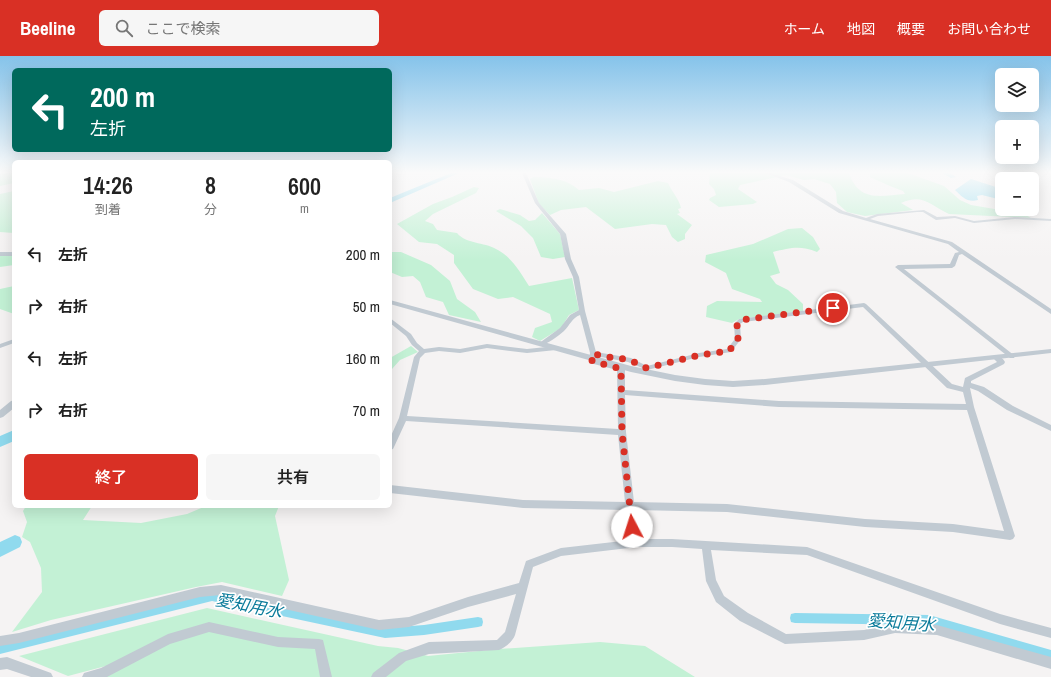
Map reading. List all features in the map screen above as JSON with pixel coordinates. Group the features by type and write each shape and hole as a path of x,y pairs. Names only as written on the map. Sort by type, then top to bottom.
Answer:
{"street":[{"path":"536,202 563,234 568,259 576,277 582,311 593,356 592,361 621,369 622,432 632,527 637,543"},
{"path":"825,202 841,212 868,218 950,243 1051,312"},
{"path":"868,218 877,215 924,211 936,219 955,217 974,222 1015,218 1051,220"},
{"path":"963,252 957,254 952,266 898,267 1012,356"},
{"path":"0,254 12,254"},
{"path":"392,303 556,348 593,356 631,369 675,378 733,384 815,378 1051,351"},
{"path":"593,356 631,360 638,366 647,368 700,355 729,351 738,339 737,324 741,320 864,305 950,386 981,389 1010,408 1051,428"},
{"path":"541,344 562,329 572,316 582,311"},
{"path":"392,322 409,335 414,344 422,351"},
{"path":"0,346 12,342"},
{"path":"392,443 403,418 417,357 422,351 439,349 460,351 487,346 528,351 556,348"},
{"path":"392,489 523,504 727,508 865,523 953,528 1010,536 970,406 967,387 968,380 974,375 1002,362 996,358"},
{"path":"621,392 779,404 970,406"},
{"path":"0,415 12,405"},
{"path":"403,418 622,432"},
{"path":"377,677 403,657 429,648 499,645 510,636 529,564 561,552 637,543 672,543 807,551 1000,619 1051,633"},
{"path":"706,546 711,581 720,599 744,617 785,639 864,635 895,628 937,630 1051,663"},
{"path":"0,641 19,638 200,592 221,590 379,625 408,622 468,602 523,587"},
{"path":"88,677 103,673 168,639 209,627 278,642 319,644 326,677"},
{"path":"0,664 7,663 47,677"}],"green space":[{"path":"0,202 12,202 12,233 0,232"},
{"path":"438,202 458,202 433,214 425,221 433,224 437,230 457,233 465,239 502,252 515,265 529,286 572,278 579,310 569,315 561,328 540,341 532,337 535,328 552,322 550,314 513,297 498,299 473,289 454,263 454,255 437,244 419,242 397,224"},
{"path":"538,202 679,202 681,208 678,209 680,213 677,214 692,225 685,234 685,239 678,242 672,237 666,225 652,224 615,229 586,207 561,210 550,215"},
{"path":"712,202 757,202 753,204 719,207"},
{"path":"837,202 904,202 901,203 913,210 865,216 847,212"},
{"path":"928,202 964,202 971,205 995,209 995,216 1028,216 1031,218 949,214"},
{"path":"500,209 520,215 529,221 535,220 542,213 560,234 565,257 553,259 541,257 533,238 521,226 496,211"},
{"path":"802,228 813,237 820,249 817,252 805,248 790,248 773,252 780,273 770,276 776,284 788,290 803,304 803,311 739,319 732,323 706,317 707,306 717,301 762,302 760,299 732,289 726,273 705,262 706,255 753,244 788,229"},
{"path":"392,252 401,252 431,265 450,281 457,299 475,312 481,322 449,315 443,302 426,297 420,282 413,276 402,277 392,273"},
{"path":"0,256 12,256 12,265 0,267"},
{"path":"12,286 12,313 0,309 0,289"},
{"path":"411,346 418,352 400,360 392,369 392,357"},
{"path":"25,508 91,508 83,520 141,523 187,514 201,508 278,508 275,516 289,580 282,596 222,582 51,620 12,632 42,592 41,568 30,542 22,537 27,522 23,511"},
{"path":"207,608 378,646 398,648 428,656 499,649 600,642 645,646 695,677 101,677 106,666 68,676 19,656"}],"waterway":[{"path":"0,442 12,436"},
{"path":"0,550 15,542"},
{"name":"愛知用水","path":"0,648 212,596 385,633 424,630 478,622"},
{"name":"愛知用水","path":"795,618 929,620 1051,656"}],"route":[{"path":"632,527 622,432 621,369 592,361 593,353 599,356 631,360 638,366 647,368 700,355 729,351 738,339 737,324 741,320 833,308"}]}
